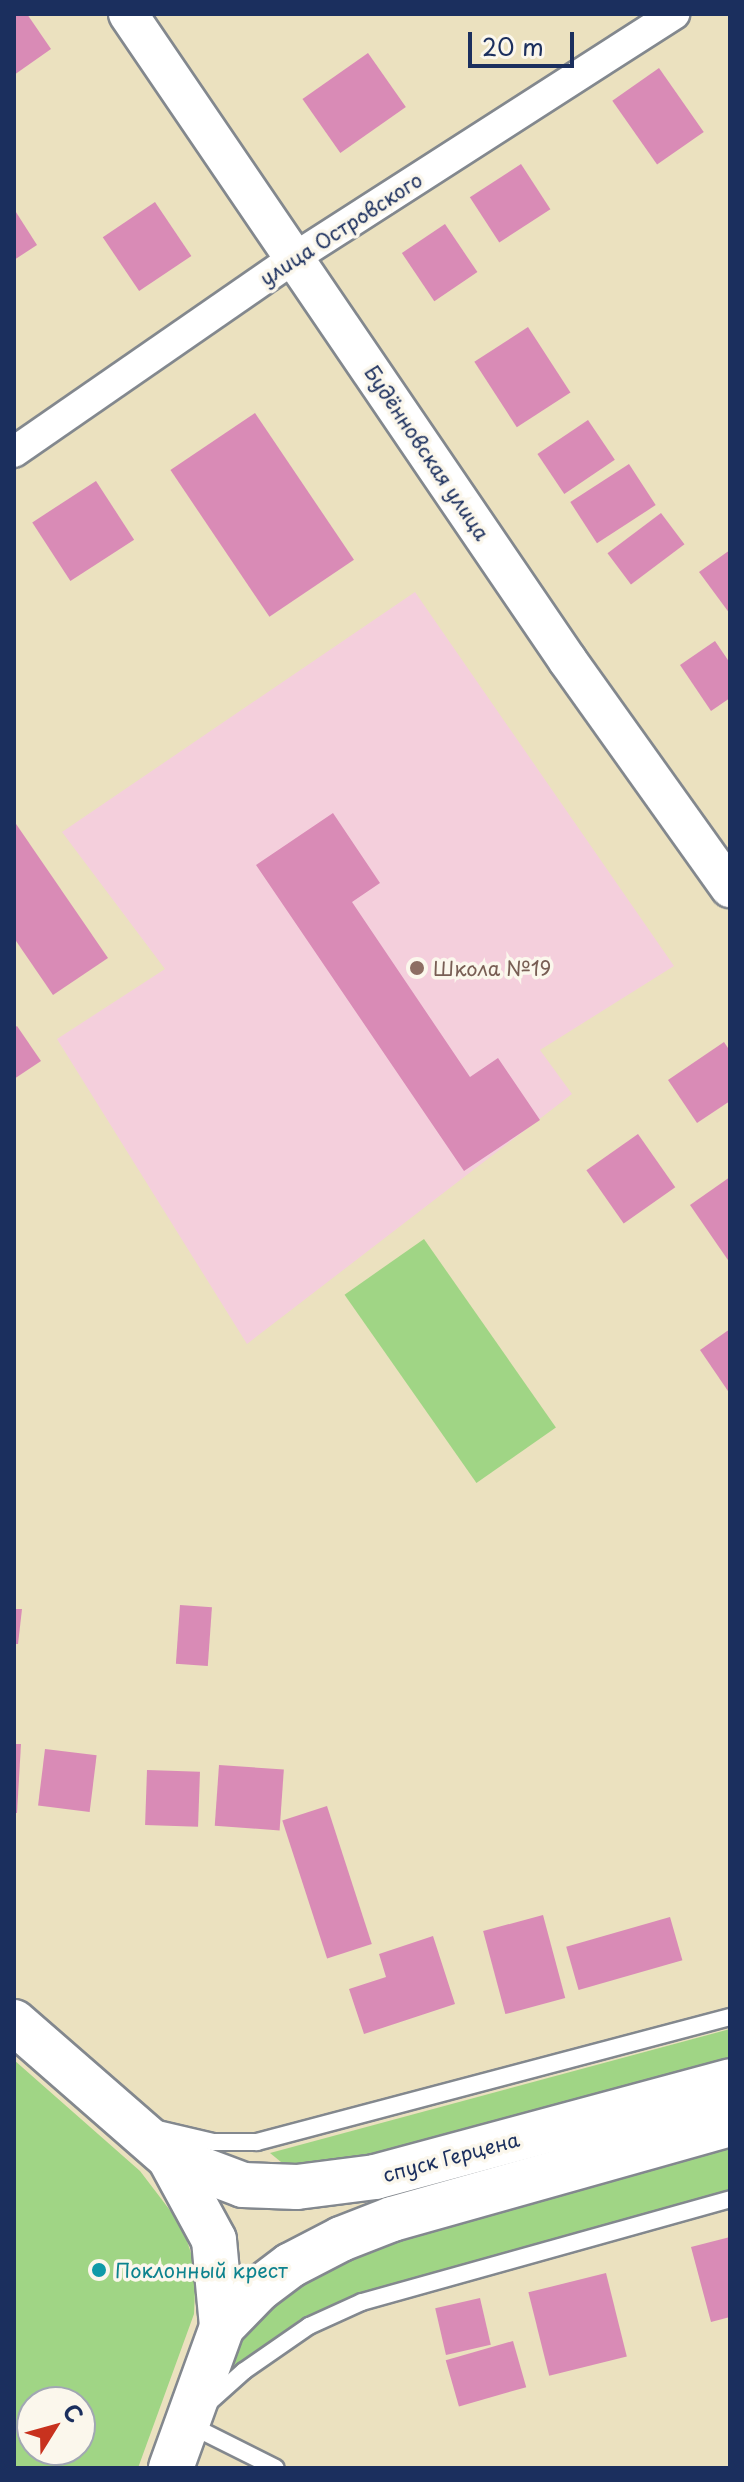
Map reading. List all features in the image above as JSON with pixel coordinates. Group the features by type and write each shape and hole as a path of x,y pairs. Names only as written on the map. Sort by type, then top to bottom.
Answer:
{"main road":[{"path":"14,2022 169,2157 214,2240 222,2327 171,2468"},
{"name":"спуск Герцена","path":"169,2157 243,2185 297,2187 375,2177 730,2081"},
{"path":"222,2327 280,2273 341,2239 392,2219 730,2124"}],"street":[{"name":"Будённовская улица","path":"128,14 730,888"},
{"name":"улица Островского","path":"14,452 294,258 674,14"}],"lane":[{"path":"122,2116 176,2135 257,2142 730,2017"},
{"path":"276,2468 187,2423 244,2371 288,2340 362,2302 730,2199"}],"shaded area":[{"name":"Школа №19","path":"415,592 674,966 540,1050 572,1094 247,1344 57,1039 165,969 62,832"}],"green space":[{"path":"424,1239 556,1427 476,1483 345,1295"},
{"path":"730,2029 730,2065 373,2164 292,2171 270,2153"},
{"path":"14,2060 140,2171 182,2226 196,2268 194,2314 138,2468 14,2468"},
{"path":"730,2141 730,2190 343,2301 299,2320 226,2375 247,2322 311,2272 402,2231"}],"building":[{"path":"14,14 27,14 51,49 14,75"},
{"path":"368,53 406,107 340,153 302,99"},
{"path":"659,68 704,132 657,165 612,101"},
{"path":"521,164 550,209 499,243 470,197"},
{"path":"155,202 191,256 139,291 103,237"},
{"path":"14,209 37,245 14,260"},
{"path":"445,224 477,272 434,301 402,253"},
{"path":"528,327 570,392 517,427 474,362"},
{"path":"255,413 354,560 269,617 170,470"},
{"path":"588,420 615,460 564,494 537,454"},
{"path":"629,464 656,505 597,543 570,502"},
{"path":"96,481 134,540 70,581 32,522"},
{"path":"661,513 684,544 631,584 607,553"},
{"path":"730,550 730,614 699,572"},
{"path":"715,641 730,663 730,698 711,711 680,665"},
{"path":"333,813 380,883 352,902 470,1077 498,1058 540,1120 464,1171 256,865"},
{"path":"14,821 108,958 53,995 14,938"},
{"path":"17,1026 41,1061 14,1079 14,1028"},
{"path":"724,1042 730,1051 730,1101 697,1123 668,1080"},
{"path":"638,1134 675,1187 624,1223 586,1170"},
{"path":"730,1177 730,1263 690,1205"},
{"path":"730,1329 730,1394 700,1350"},
{"path":"180,1605 212,1607 208,1666 176,1664"},
{"path":"14,1609 22,1609 18,1644 14,1644"},
{"path":"14,1744 21,1744 17,1813 14,1813"},
{"path":"45,1749 97,1755 90,1812 38,1806"},
{"path":"219,1765 284,1770 280,1830 215,1826"},
{"path":"147,1770 200,1772 198,1827 145,1825"},
{"path":"327,1806 372,1944 327,1958 282,1821"},
{"path":"543,1915 565,1998 505,2014 483,1931"},
{"path":"670,1917 682,1960 579,1990 566,1947"},
{"path":"433,1936 455,2004 364,2034 349,1989 386,1977 379,1954"},
{"path":"730,2237 730,2317 711,2322 691,2247"},
{"path":"606,2273 627,2356 549,2376 528,2292"},
{"path":"480,2298 491,2345 446,2355 435,2308"},
{"path":"513,2341 526,2387 459,2406 446,2360"}],"place":[{"name":"Школа №19","path":"417,968"},
{"name":"Поклонный крест","path":"99,2270"}]}
